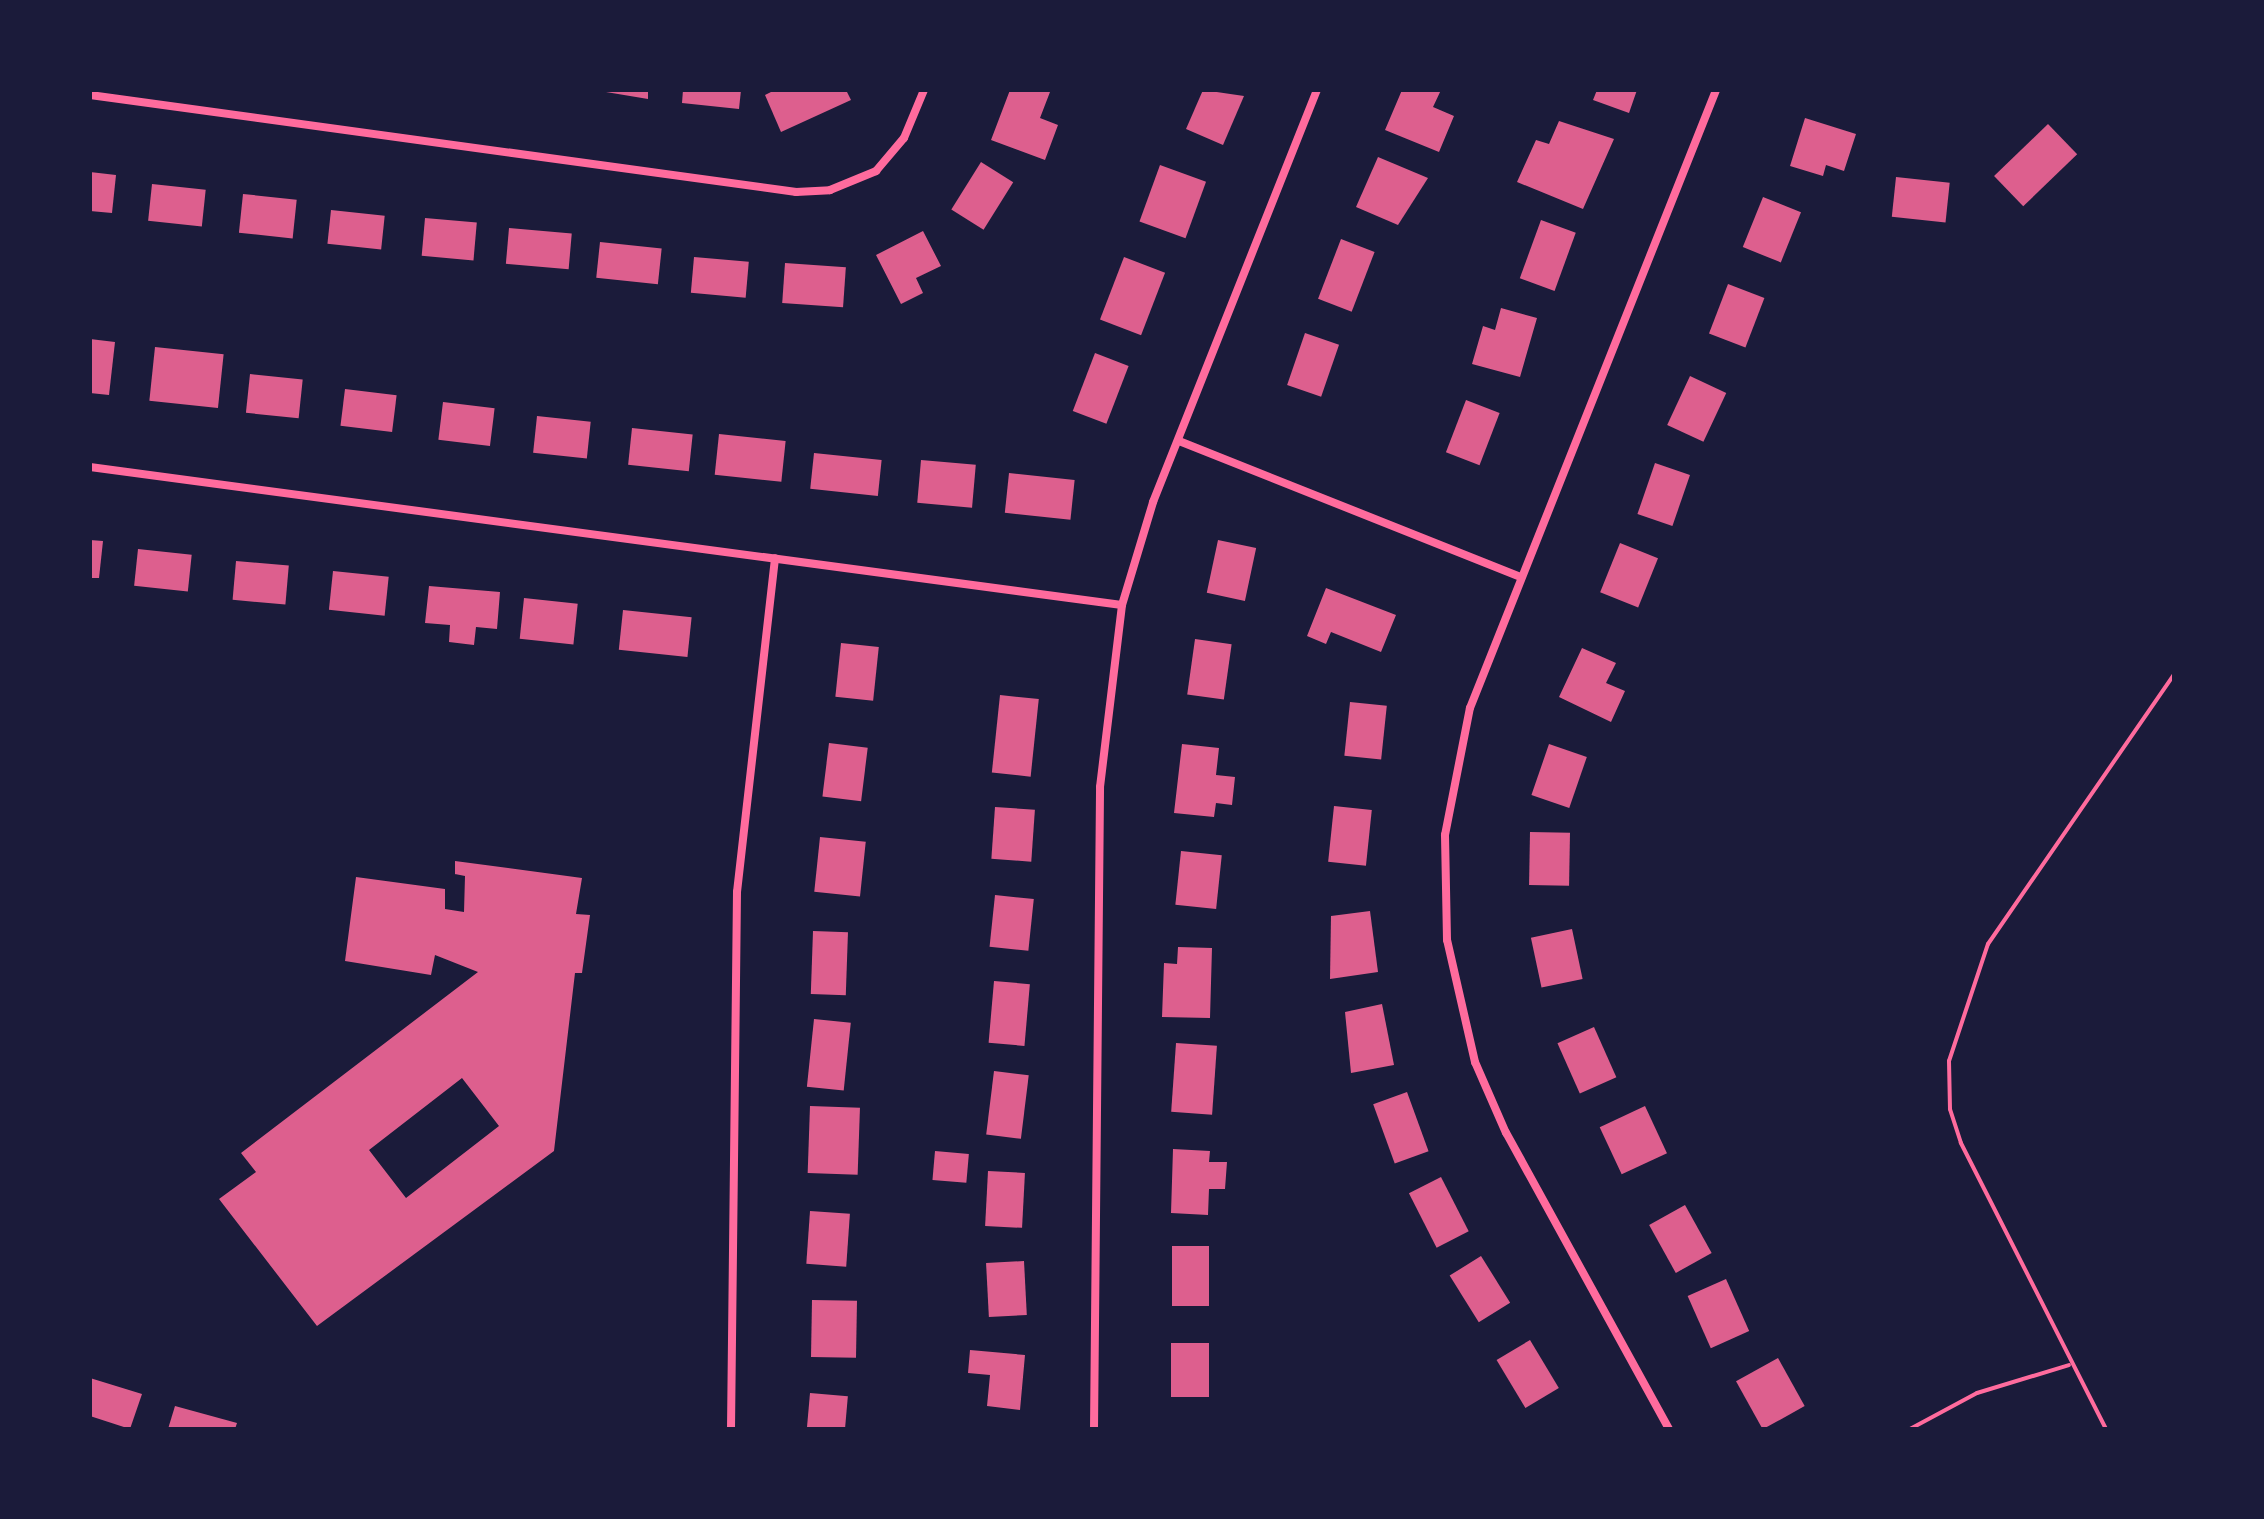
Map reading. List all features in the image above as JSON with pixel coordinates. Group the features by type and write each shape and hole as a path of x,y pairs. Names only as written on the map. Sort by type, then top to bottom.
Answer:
{"street":[{"path":"131,100 132,90"},
{"path":"90,95 796,192 830,190 876,171 904,138 924,90"},
{"path":"1094,1429 1100,787 1122,605 1179,441 1317,90"},
{"path":"1669,1429 1506,1133 1455,992 1444,887 1451,783 1470,708 1716,90"},
{"path":"1179,441 1520,577"},
{"path":"90,467 1122,605"},
{"path":"731,1429 737,892 775,558"}],"path":[{"path":"2106,1429 2069,1365 1961,1143 1950,1109 1949,1061 1988,944 2174,674"},
{"path":"1910,1429 1977,1393 2069,1365"}],"building":[{"path":"594,90 648,90 648,99"},
{"path":"683,90 741,90 739,109 682,103"},
{"path":"775,90 846,90 851,100 781,132 765,95"},
{"path":"1010,90 1050,92 1040,118 1058,125 1045,160 991,140"},
{"path":"1203,90 1244,96 1223,145 1186,129"},
{"path":"1402,90 1441,90 1433,107 1454,116 1439,152 1385,130"},
{"path":"1597,90 1637,90 1629,113 1593,100"},
{"path":"1805,118 1856,134 1844,171 1826,165 1823,176 1790,166"},
{"path":"1559,121 1614,139 1583,209 1517,182 1536,140 1549,144"},
{"path":"2048,124 2077,154 2023,206 1994,176"},
{"path":"1378,157 1428,178 1398,225 1356,207"},
{"path":"981,162 1013,182 984,230 951,209"},
{"path":"1160,165 1206,182 1186,238 1139,221"},
{"path":"90,172 116,175 112,213 90,211"},
{"path":"1896,177 1950,183 1946,222 1892,217"},
{"path":"152,184 206,190 202,226 148,221"},
{"path":"243,194 297,200 293,238 239,233"},
{"path":"1763,197 1801,212 1781,262 1743,247"},
{"path":"331,210 385,216 381,249 327,244"},
{"path":"425,218 477,223 473,260 422,256"},
{"path":"1541,220 1576,233 1555,291 1520,278"},
{"path":"509,228 572,233 569,269 506,264"},
{"path":"923,231 941,266 916,278 923,293 901,304 876,255"},
{"path":"1341,239 1375,252 1352,312 1318,299"},
{"path":"600,242 662,248 658,284 596,278"},
{"path":"694,257 749,262 746,298 691,293"},
{"path":"1124,257 1165,273 1141,335 1100,320"},
{"path":"785,263 846,267 843,307 782,303"},
{"path":"1728,284 1764,298 1745,347 1709,333"},
{"path":"1501,308 1537,318 1520,377 1472,364 1483,326 1495,330"},
{"path":"1305,333 1339,345 1321,397 1287,385"},
{"path":"90,339 115,342 109,395 90,393"},
{"path":"155,347 224,354 218,408 149,401"},
{"path":"1095,353 1129,366 1106,424 1073,411"},
{"path":"250,374 303,380 299,418 246,413"},
{"path":"1690,376 1726,393 1703,442 1667,425"},
{"path":"345,389 397,395 392,432 340,426"},
{"path":"1466,400 1500,413 1480,465 1446,452"},
{"path":"443,402 495,408 490,446 438,440"},
{"path":"537,416 591,422 587,458 533,453"},
{"path":"632,428 693,434 689,471 628,465"},
{"path":"719,434 786,441 781,482 715,475"},
{"path":"814,453 882,460 878,496 810,489"},
{"path":"921,460 976,465 972,508 917,503"},
{"path":"1655,463 1690,475 1672,526 1637,514"},
{"path":"1009,473 1075,480 1070,520 1005,513"},
{"path":"90,540 103,541 99,578 90,578"},
{"path":"1218,540 1256,548 1245,601 1207,593"},
{"path":"1620,543 1658,558 1638,607 1600,592"},
{"path":"138,549 192,555 188,591 134,586"},
{"path":"236,561 289,566 285,604 233,600"},
{"path":"333,571 389,577 385,616 329,610"},
{"path":"429,586 500,592 497,629 476,627 474,645 449,642 450,625 425,623"},
{"path":"1326,588 1396,615 1381,652 1331,632 1326,644 1307,636"},
{"path":"524,598 578,604 573,644 520,639"},
{"path":"623,610 692,617 687,657 619,650"},
{"path":"1195,639 1232,644 1224,700 1187,694"},
{"path":"841,643 879,647 873,701 835,697"},
{"path":"1582,648 1616,663 1606,683 1625,691 1611,722 1559,697"},
{"path":"1000,695 1039,699 1031,777 992,773"},
{"path":"1350,702 1387,706 1381,760 1344,756"},
{"path":"829,743 868,748 861,801 822,797"},
{"path":"1182,744 1219,748 1216,775 1235,777 1232,805 1216,803 1214,817 1174,813"},
{"path":"1549,744 1587,757 1569,808 1531,795"},
{"path":"1334,806 1372,810 1366,866 1328,862"},
{"path":"995,807 1035,810 1031,862 991,859"},
{"path":"1530,832 1570,833 1569,886 1529,885"},
{"path":"820,837 866,842 860,897 814,892"},
{"path":"1181,851 1222,855 1216,909 1175,905"},
{"path":"455,861 582,878 576,914 590,915 582,973 575,973 554,1151 317,1326 219,1199 256,1172 241,1153 478,972 435,955 431,975 345,961 356,877 445,889 445,909 464,912 465,876 455,874","holes":["462,1078 499,1126 406,1198 369,1150"]},
{"path":"995,895 1034,899 1028,951 990,947"},
{"path":"1370,911 1378,972 1330,979 1331,916"},
{"path":"1572,929 1583,979 1542,988 1531,938"},
{"path":"813,931 848,932 846,995 811,994"},
{"path":"1178,947 1212,948 1210,1018 1162,1017 1164,963 1177,964"},
{"path":"994,981 1030,984 1024,1046 989,1043"},
{"path":"1382,1004 1394,1065 1351,1073 1345,1012"},
{"path":"814,1019 851,1023 844,1090 807,1087"},
{"path":"1594,1027 1616,1077 1580,1094 1557,1043"},
{"path":"1176,1043 1217,1046 1212,1115 1171,1112"},
{"path":"994,1071 1029,1075 1021,1139 986,1135"},
{"path":"1407,1092 1429,1151 1395,1164 1373,1104"},
{"path":"810,1106 860,1108 858,1175 808,1173"},
{"path":"1645,1106 1667,1153 1622,1174 1600,1127"},
{"path":"1173,1149 1210,1151 1209,1162 1227,1162 1225,1189 1209,1189 1208,1215 1171,1213"},
{"path":"935,1151 969,1154 966,1183 932,1180"},
{"path":"988,1171 1025,1173 1022,1228 985,1226"},
{"path":"1441,1177 1469,1231 1437,1248 1409,1193"},
{"path":"1685,1205 1712,1253 1676,1273 1649,1225"},
{"path":"810,1211 850,1214 846,1267 806,1264"},
{"path":"1172,1246 1209,1246 1209,1306 1172,1306"},
{"path":"1481,1256 1510,1303 1479,1322 1450,1276"},
{"path":"1024,1261 1027,1315 989,1317 986,1263"},
{"path":"1726,1279 1749,1331 1711,1348 1688,1296"},
{"path":"812,1300 857,1301 856,1358 811,1357"},
{"path":"1530,1340 1559,1388 1525,1408 1497,1360"},
{"path":"1171,1343 1209,1343 1209,1397 1171,1397"},
{"path":"970,1350 1025,1355 1020,1410 987,1406 990,1375 968,1373"},
{"path":"1778,1358 1805,1406 1762,1429 1736,1381"},
{"path":"90,1378 142,1394 130,1429 90,1416"},
{"path":"810,1393 848,1396 845,1429 807,1429"},
{"path":"175,1406 237,1423 235,1429 168,1429"}]}
